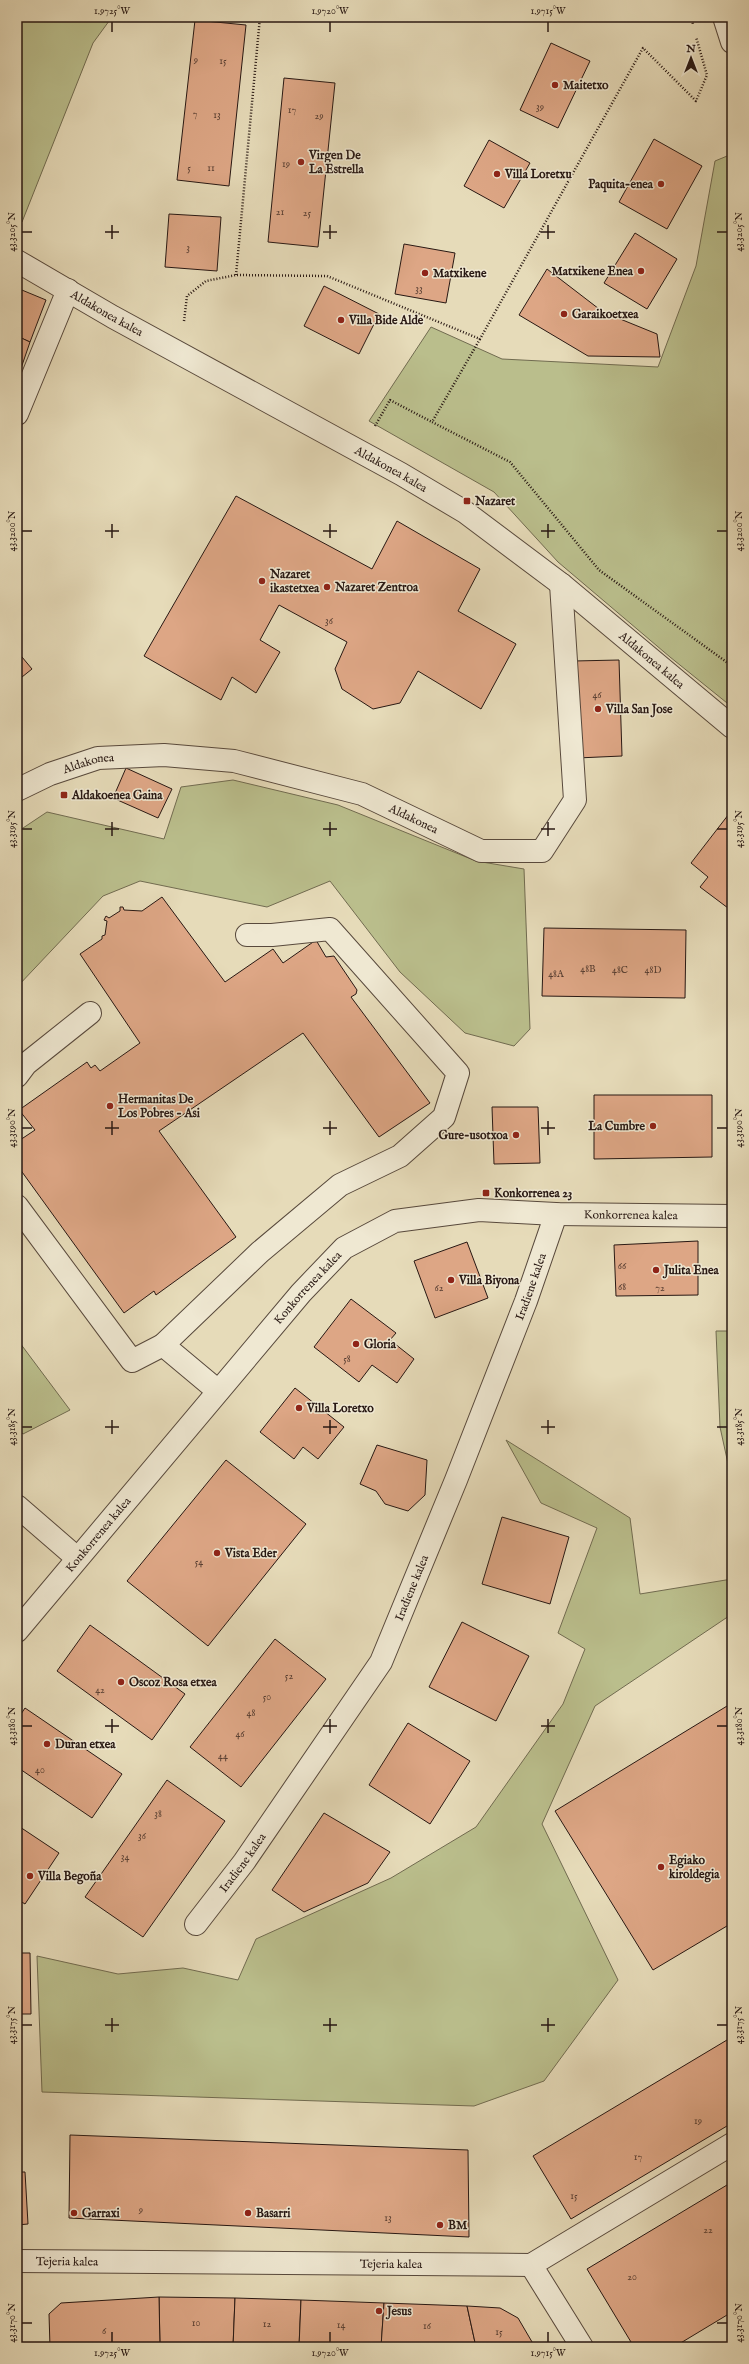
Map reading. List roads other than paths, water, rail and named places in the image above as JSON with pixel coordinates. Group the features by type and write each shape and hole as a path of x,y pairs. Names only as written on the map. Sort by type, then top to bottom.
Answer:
{"street":[{"path":"724,17 732,42"},
{"name":"Aldakonea kalea","path":"17,261 407,478 465,512 561,584 732,727"},
{"path":"17,414 68,290"},
{"name":"Aldakonea","path":"17,790 50,774 98,758 164,755 234,761 362,794 481,851 542,851 575,800 561,584"},
{"path":"17,1206 132,1361 163,1345 260,1252 340,1185 400,1156 444,1117 458,1073 330,929 272,935 247,935"},
{"path":"17,1076 26,1064 90,1013"},
{"name":"Konkorrenea kalea","path":"17,1631 301,1293 344,1248 395,1221 479,1210 556,1214 732,1216"},
{"name":"Iradiene kalea","path":"196,1924 244,1862 381,1662 456,1480 526,1302 556,1214"},
{"path":"163,1345 218,1391"},
{"path":"17,1506 77,1558"},
{"path":"582,2347 531,2265 732,2144"},
{"name":"Tejeria kalea","path":"17,2261 531,2265"}],"place":[{"name":"Maitetxo","path":"555,85"},
{"name":"Virgen De La Estrella","path":"301,162"},
{"name":"Villa Loretxu","path":"497,174"},
{"name":"Paquita-enea","path":"661,184"},
{"name":"Matxikene Enea","path":"641,271"},
{"name":"Matxikene","path":"425,273"},
{"name":"Garaikoetxea","path":"564,314"},
{"name":"Villa Bide Alde","path":"341,320"},
{"name":"Nazaret","path":"467,501"},
{"name":"Nazaret ikastetxea","path":"262,581"},
{"name":"Nazaret Zentroa","path":"327,587"},
{"name":"Villa San Jose","path":"598,709"},
{"name":"Aldakoenea Gaina","path":"64,795"},
{"name":"Hermanitas De Los Pobres - Asi","path":"110,1106"},
{"name":"La Cumbre","path":"653,1126"},
{"name":"Gure-usotxoa","path":"516,1135"},
{"name":"Konkorrenea 23","path":"486,1193"},
{"name":"Julita Enea","path":"656,1270"},
{"name":"Villa Biyona","path":"451,1280"},
{"name":"Gloria","path":"356,1344"},
{"name":"Villa Loretxo","path":"299,1408"},
{"name":"Vista Eder","path":"217,1553"},
{"name":"Oscoz Rosa etxea","path":"121,1682"},
{"name":"Duran etxea","path":"47,1744"},
{"name":"Egiako kiroldegia","path":"661,1867"},
{"name":"Villa Begoña","path":"30,1876"},
{"name":"Garraxi","path":"74,2213"},
{"name":"Basarri","path":"248,2213"},
{"name":"BM","path":"440,2225"},
{"name":"Jesus","path":"379,2311"}]}
